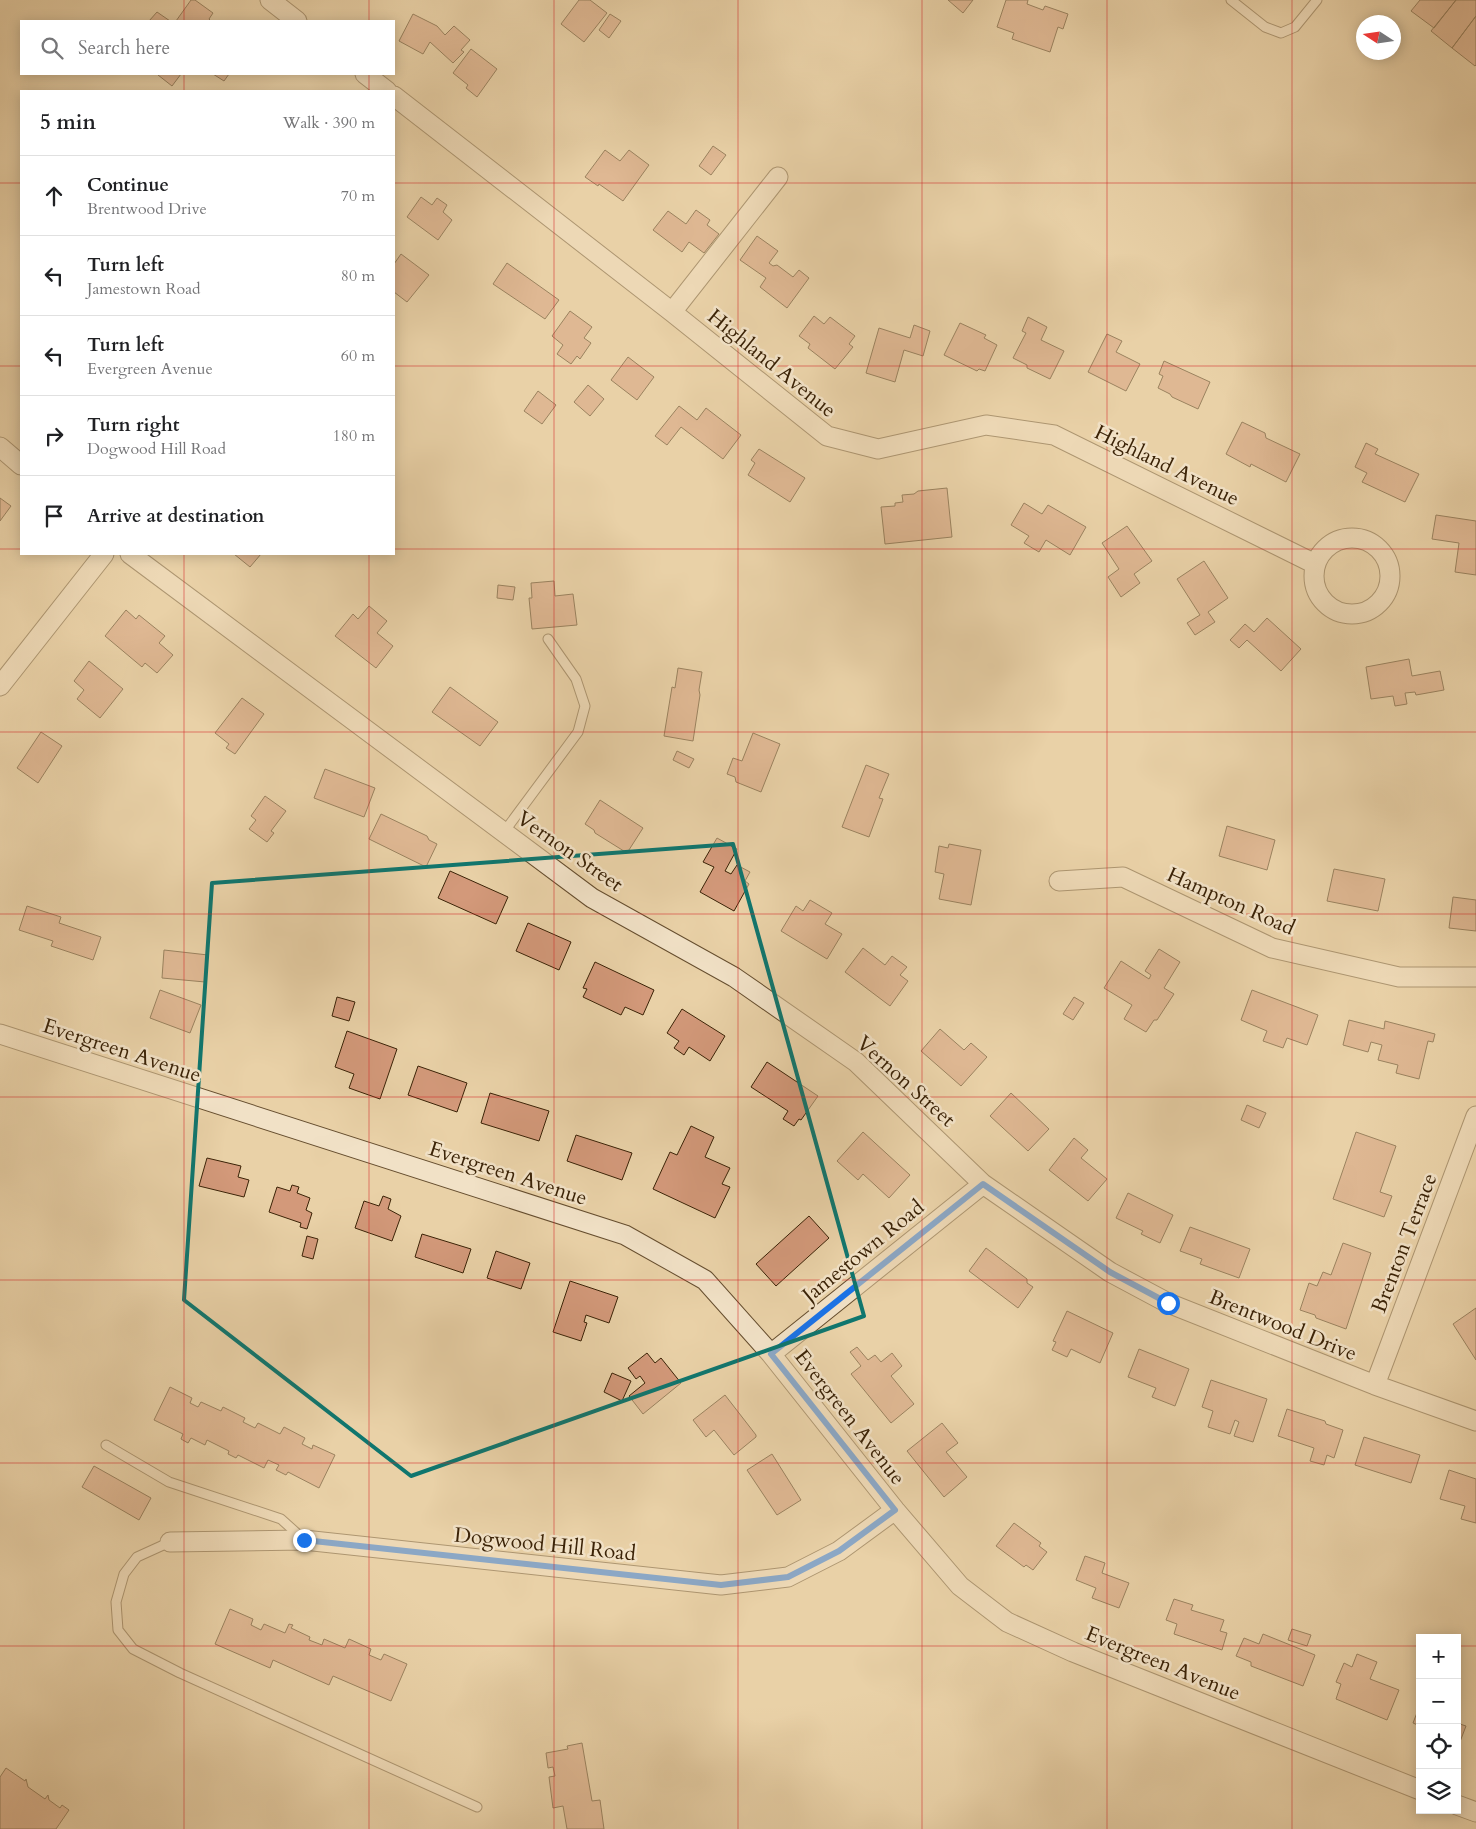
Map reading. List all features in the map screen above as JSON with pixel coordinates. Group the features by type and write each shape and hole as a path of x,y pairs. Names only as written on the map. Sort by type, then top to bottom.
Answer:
{"street":[{"path":"366,75 386,90"},
{"name":"Highland Avenue","path":"395,97 672,312 827,436 878,449 986,425 1054,435 1315,564"},
{"path":"672,312 778,177"},
{"path":"0,447 20,464"},
{"path":"1343,538 1362,539 1369,541 1379,548 1387,559 1390,584 1385,596 1377,606 1366,612 1354,615 1342,613 1330,608 1321,600 1315,588 1313,576 1315,564 1322,552 1331,543 1343,538"},
{"path":"0,686 103,555"},
{"name":"Vernon Street","path":"131,555 592,898 734,977 856,1062 983,1184"},
{"name":"Hampton Road","path":"1059,880 1123,877 1272,948 1398,977 1476,977"},
{"name":"Evergreen Avenue","path":"0,1034 625,1234 705,1280 771,1354 895,1510 960,1586 1007,1622 1073,1652 1416,1788"},
{"name":"Brenton Terrace","path":"1375,1385 1476,1116"},
{"name":"Jamestown Road","path":"771,1354 983,1184"},
{"name":"Brentwood Drive","path":"983,1184 1110,1272 1168,1303 1375,1385 1476,1421"},
{"name":"Dogwood Hill Road","path":"170,1542 304,1540 721,1585 788,1577 839,1551 895,1510"},
{"path":"1461,1806 1476,1812"}],"lane":[{"path":"1231,0 1265,27 1281,33 1296,27 1317,0"},
{"path":"504,832 578,732 585,706 576,679 548,639"},
{"path":"106,1445 169,1482 281,1519 304,1540"},
{"path":"170,1542 136,1557 124,1574 116,1602 118,1630 133,1649 180,1673 477,1807"}],"highlighted area":[{"path":"733,844 864,1316 411,1476 184,1300 212,883"}],"building":[{"path":"191,0 195,0 213,13 210,20 177,20"},
{"path":"579,0 590,0 607,13 584,42 561,24"},
{"path":"948,0 973,0 963,13"},
{"path":"1006,0 1028,0 1027,4 1043,10 1045,6 1068,14 1063,29 1058,27 1050,52 1012,39 1014,33 997,27"},
{"path":"1420,0 1456,0 1434,28 1411,11"},
{"path":"1456,0 1476,0 1476,16 1452,48 1431,31"},
{"path":"157,12 169,20 150,20"},
{"path":"413,14 437,26 445,35 454,26 470,40 461,50 464,52 453,63 430,42 423,54 399,41"},
{"path":"610,14 621,21 609,38 599,30"},
{"path":"1476,16 1476,65 1475,66 1452,48"},
{"path":"471,49 497,69 477,97 466,88 468,85 453,73"},
{"path":"158,75 180,75 172,86"},
{"path":"215,75 228,75 224,81"},
{"path":"713,146 726,155 711,175 699,166"},
{"path":"605,150 620,161 629,150 649,165 623,201 599,184 598,186 585,177"},
{"path":"421,197 432,205 437,198 447,205 443,212 452,220 438,240 407,217"},
{"path":"696,210 710,220 707,225 719,234 704,253 689,242 682,252 653,230 668,211 686,224"},
{"path":"757,236 778,251 769,263 773,266 777,265 793,277 799,270 809,278 787,308 760,287 766,278 740,260"},
{"path":"401,254 429,275 407,302 395,293 395,263"},
{"path":"507,263 559,300 545,319 493,284"},
{"path":"570,311 592,327 584,338 591,343 580,359 577,356 571,364 557,354 563,345 552,336"},
{"path":"814,316 824,324 830,317 855,336 849,344 853,347 835,369 808,348 810,344 799,336"},
{"path":"1028,317 1047,327 1041,340 1064,351 1050,379 1027,368 1027,365 1013,358 1026,333 1022,331"},
{"path":"960,323 986,335 984,338 997,345 985,371 979,369 977,371 944,355"},
{"path":"914,325 930,331 923,356 904,350 895,382 866,373 879,328 910,338"},
{"path":"1107,334 1122,341 1116,352 1140,364 1126,391 1088,372"},
{"path":"628,357 654,377 637,400 611,380"},
{"path":"1164,361 1210,382 1198,409 1158,388 1163,376 1159,374"},
{"path":"588,385 604,399 590,416 574,402"},
{"path":"538,391 556,405 542,424 524,411"},
{"path":"679,406 697,420 706,408 741,435 723,459 681,427 667,445 655,436"},
{"path":"1242,422 1265,433 1266,438 1300,454 1286,482 1251,464 1250,467 1226,454"},
{"path":"1366,443 1378,449 1375,454 1419,474 1405,502 1362,482 1367,473 1355,467"},
{"path":"759,449 805,478 790,502 748,475 755,463 751,460"},
{"path":"947,488 952,537 885,544 881,507 895,506 895,503 903,502 902,495"},
{"path":"0,498 11,506 0,521"},
{"path":"1024,503 1042,514 1048,505 1086,527 1070,555 1046,540 1039,552 1024,543 1029,536 1011,525"},
{"path":"1436,515 1476,521 1476,575 1455,572 1459,543 1432,539"},
{"path":"1127,526 1152,561 1134,574 1140,583 1121,597 1108,577 1119,569 1102,543"},
{"path":"235,555 260,555 250,567"},
{"path":"1204,561 1228,598 1208,612 1215,622 1195,635 1187,623 1200,615 1177,579"},
{"path":"554,581 555,596 573,594 577,625 532,629 529,598 532,598 531,583"},
{"path":"498,585 515,587 513,600 497,598"},
{"path":"369,606 387,621 377,633 393,646 376,668 335,636 353,614 358,619"},
{"path":"126,610 136,619 139,615 165,636 159,643 173,655 157,673 145,663 142,667 105,636"},
{"path":"1267,618 1301,649 1281,671 1247,640 1239,648 1230,640 1245,624 1254,632"},
{"path":"1409,659 1412,676 1440,671 1444,690 1416,695 1415,692 1405,693 1407,704 1395,706 1393,696 1371,699 1366,667"},
{"path":"89,661 123,689 100,718 77,699 84,690 74,681"},
{"path":"678,668 702,672 693,741 664,736 672,687 675,688"},
{"path":"450,687 498,722 480,746 432,712"},
{"path":"242,698 264,714 235,754 226,748 229,744 215,733"},
{"path":"41,732 62,746 38,783 17,768"},
{"path":"753,733 780,744 761,792 736,782 735,777 727,774 733,758 742,761"},
{"path":"677,751 694,759 689,768 673,760"},
{"path":"866,765 889,774 879,798 883,799 869,837 842,827"},
{"path":"325,769 375,788 364,817 314,798"},
{"path":"265,796 286,811 271,831 274,833 267,842 249,829 256,820 251,816"},
{"path":"600,800 643,828 627,853 595,833 594,830 585,824"},
{"path":"381,814 427,836 429,840 437,844 426,867 369,839"},
{"path":"1227,826 1275,840 1267,870 1219,856"},
{"path":"717,838 737,849 725,871 731,874 737,865 750,872 745,881 749,884 734,911 700,892 714,867 703,862"},
{"path":"949,844 981,850 971,905 939,899 944,874 935,872 939,846 948,848"},
{"path":"1334,869 1385,879 1378,911 1327,901"},
{"path":"450,871 508,897 496,924 438,898"},
{"path":"1453,897 1476,900 1476,931 1449,928"},
{"path":"810,900 832,913 825,924 842,934 827,959 781,931 796,906 803,911"},
{"path":"27,906 61,917 59,923 101,937 93,960 51,946 53,941 19,930"},
{"path":"528,923 571,942 559,970 516,951"},
{"path":"863,948 885,965 892,956 907,967 900,975 908,981 890,1006 845,972"},
{"path":"1159,949 1180,962 1164,988 1174,994 1157,1020 1154,1020 1146,1032 1124,1019 1132,1005 1104,988 1121,961 1149,979 1151,975 1145,971"},
{"path":"164,950 208,955 205,982 162,978"},
{"path":"595,962 654,990 643,1015 625,1007 621,1015 583,997 587,989 583,988"},
{"path":"160,990 201,1005 190,1033 150,1018"},
{"path":"1252,990 1318,1015 1307,1045 1287,1038 1283,1048 1263,1041 1267,1031 1241,1020"},
{"path":"337,997 355,1002 349,1021 332,1016"},
{"path":"1074,997 1084,1003 1073,1020 1063,1014"},
{"path":"682,1009 725,1036 710,1061 689,1047 684,1055 674,1048 679,1041 667,1033"},
{"path":"1349,1020 1384,1029 1385,1021 1435,1034 1433,1042 1428,1041 1419,1079 1396,1073 1398,1065 1378,1060 1382,1045 1371,1042 1368,1052 1343,1045"},
{"path":"940,1029 964,1050 971,1043 987,1057 961,1086 921,1051"},
{"path":"347,1031 397,1049 380,1099 349,1088 354,1074 335,1067"},
{"path":"767,1062 818,1096 801,1120 799,1119 794,1126 783,1119 788,1111 751,1087"},
{"path":"418,1066 467,1083 457,1112 408,1095"},
{"path":"490,1093 549,1111 539,1141 481,1123"},
{"path":"1011,1093 1049,1129 1028,1151 990,1116"},
{"path":"1247,1105 1266,1113 1259,1128 1241,1120"},
{"path":"691,1126 714,1137 705,1157 730,1168 722,1184 730,1187 715,1218 653,1189 670,1152 677,1155"},
{"path":"863,1132 910,1175 889,1198 863,1174 858,1180 837,1161"},
{"path":"1356,1132 1396,1146 1380,1192 1392,1196 1384,1217 1333,1199"},
{"path":"576,1135 632,1153 622,1180 567,1161"},
{"path":"1074,1138 1088,1150 1081,1158 1107,1179 1088,1201 1049,1170"},
{"path":"207,1158 241,1166 238,1177 249,1180 244,1197 199,1186"},
{"path":"292,1185 299,1187 297,1193 310,1198 306,1210 312,1213 307,1229 300,1227 301,1223 269,1212 277,1187 290,1191"},
{"path":"1128,1193 1173,1215 1160,1243 1141,1234 1143,1231 1116,1218"},
{"path":"383,1196 391,1199 388,1209 401,1216 392,1241 355,1228 364,1201 379,1206"},
{"path":"809,1216 829,1238 776,1286 756,1264"},
{"path":"1190,1227 1250,1249 1239,1278 1200,1264 1202,1259 1180,1251"},
{"path":"422,1234 471,1249 463,1273 415,1257"},
{"path":"307,1236 318,1239 313,1259 302,1256"},
{"path":"1343,1243 1371,1253 1346,1329 1300,1310 1309,1283 1317,1286 1323,1272 1331,1275"},
{"path":"986,1248 1027,1279 1027,1283 1033,1287 1018,1308 969,1271"},
{"path":"496,1251 530,1263 521,1289 487,1278"},
{"path":"570,1281 618,1297 609,1323 586,1315 584,1322 587,1323 581,1341 553,1332"},
{"path":"1476,1308 1476,1360 1453,1324"},
{"path":"1067,1311 1113,1333 1100,1363 1071,1349 1067,1357 1052,1350 1056,1342 1053,1341"},
{"path":"857,1347 868,1360 875,1355 881,1362 892,1353 902,1366 891,1376 914,1404 891,1423 851,1374 861,1366 850,1352"},
{"path":"1139,1349 1189,1369 1175,1406 1152,1397 1156,1388 1128,1377"},
{"path":"647,1353 655,1363 661,1358 681,1383 643,1414 629,1396 645,1383 640,1376 636,1379 628,1368"},
{"path":"612,1373 631,1381 622,1401 604,1392"},
{"path":"1211,1380 1267,1399 1253,1442 1234,1436 1239,1422 1235,1420 1230,1434 1208,1427 1213,1411 1202,1407"},
{"path":"170,1387 192,1398 190,1403 198,1407 201,1402 221,1411 223,1407 245,1418 243,1422 255,1428 258,1423 280,1434 284,1427 305,1438 302,1444 312,1449 313,1445 335,1455 319,1488 288,1472 286,1475 276,1470 279,1465 268,1460 264,1468 238,1455 236,1458 228,1454 229,1451 207,1440 205,1445 191,1438 188,1443 181,1439 183,1434 154,1420"},
{"path":"725,1395 756,1435 734,1455 714,1430 706,1437 693,1420"},
{"path":"1287,1409 1325,1421 1326,1424 1343,1430 1334,1458 1327,1455 1324,1465 1310,1461 1314,1448 1278,1436"},
{"path":"942,1423 958,1443 946,1452 967,1477 944,1497 907,1451"},
{"path":"1364,1437 1420,1455 1411,1483 1355,1465"},
{"path":"772,1454 801,1500 777,1515 747,1470"},
{"path":"94,1466 151,1498 139,1520 82,1487"},
{"path":"1449,1470 1476,1479 1476,1523 1461,1519 1465,1506 1440,1499"},
{"path":"1014,1523 1041,1543 1039,1546 1047,1552 1033,1570 1026,1565 1024,1567 996,1546"},
{"path":"1085,1556 1105,1563 1102,1573 1129,1583 1119,1608 1092,1598 1096,1588 1076,1580"},
{"path":"1174,1599 1193,1605 1191,1610 1224,1620 1220,1631 1227,1633 1222,1650 1174,1634 1177,1624 1166,1620"},
{"path":"230,1609 253,1619 251,1625 261,1630 264,1624 285,1633 289,1624 293,1625 291,1628 310,1637 309,1640 322,1645 324,1639 345,1648 349,1639 371,1649 369,1655 381,1660 384,1654 407,1664 391,1701 333,1676 329,1685 273,1660 270,1668 215,1644"},
{"path":"1292,1629 1311,1635 1307,1646 1288,1640"},
{"path":"1263,1634 1315,1655 1303,1686 1251,1666 1251,1662 1236,1656 1244,1638 1259,1644"},
{"path":"1357,1654 1377,1662 1370,1679 1399,1690 1387,1720 1336,1699 1341,1684 1336,1682 1344,1663 1352,1667"},
{"path":"1461,1724 1466,1726 1461,1739"},
{"path":"582,1743 592,1801 600,1800 604,1829 567,1829 563,1806 553,1808 549,1777 555,1776 553,1767 548,1768 546,1753 568,1749 567,1746"},
{"path":"6,1768 25,1781 26,1779 28,1787 45,1799 48,1795 49,1800 60,1808 62,1805 69,1810 56,1829 0,1829 0,1777"}],"route":[{"path":"304,1540 721,1585 788,1577 839,1551 895,1510 771,1354 983,1184 1110,1272 1168,1303"}]}
